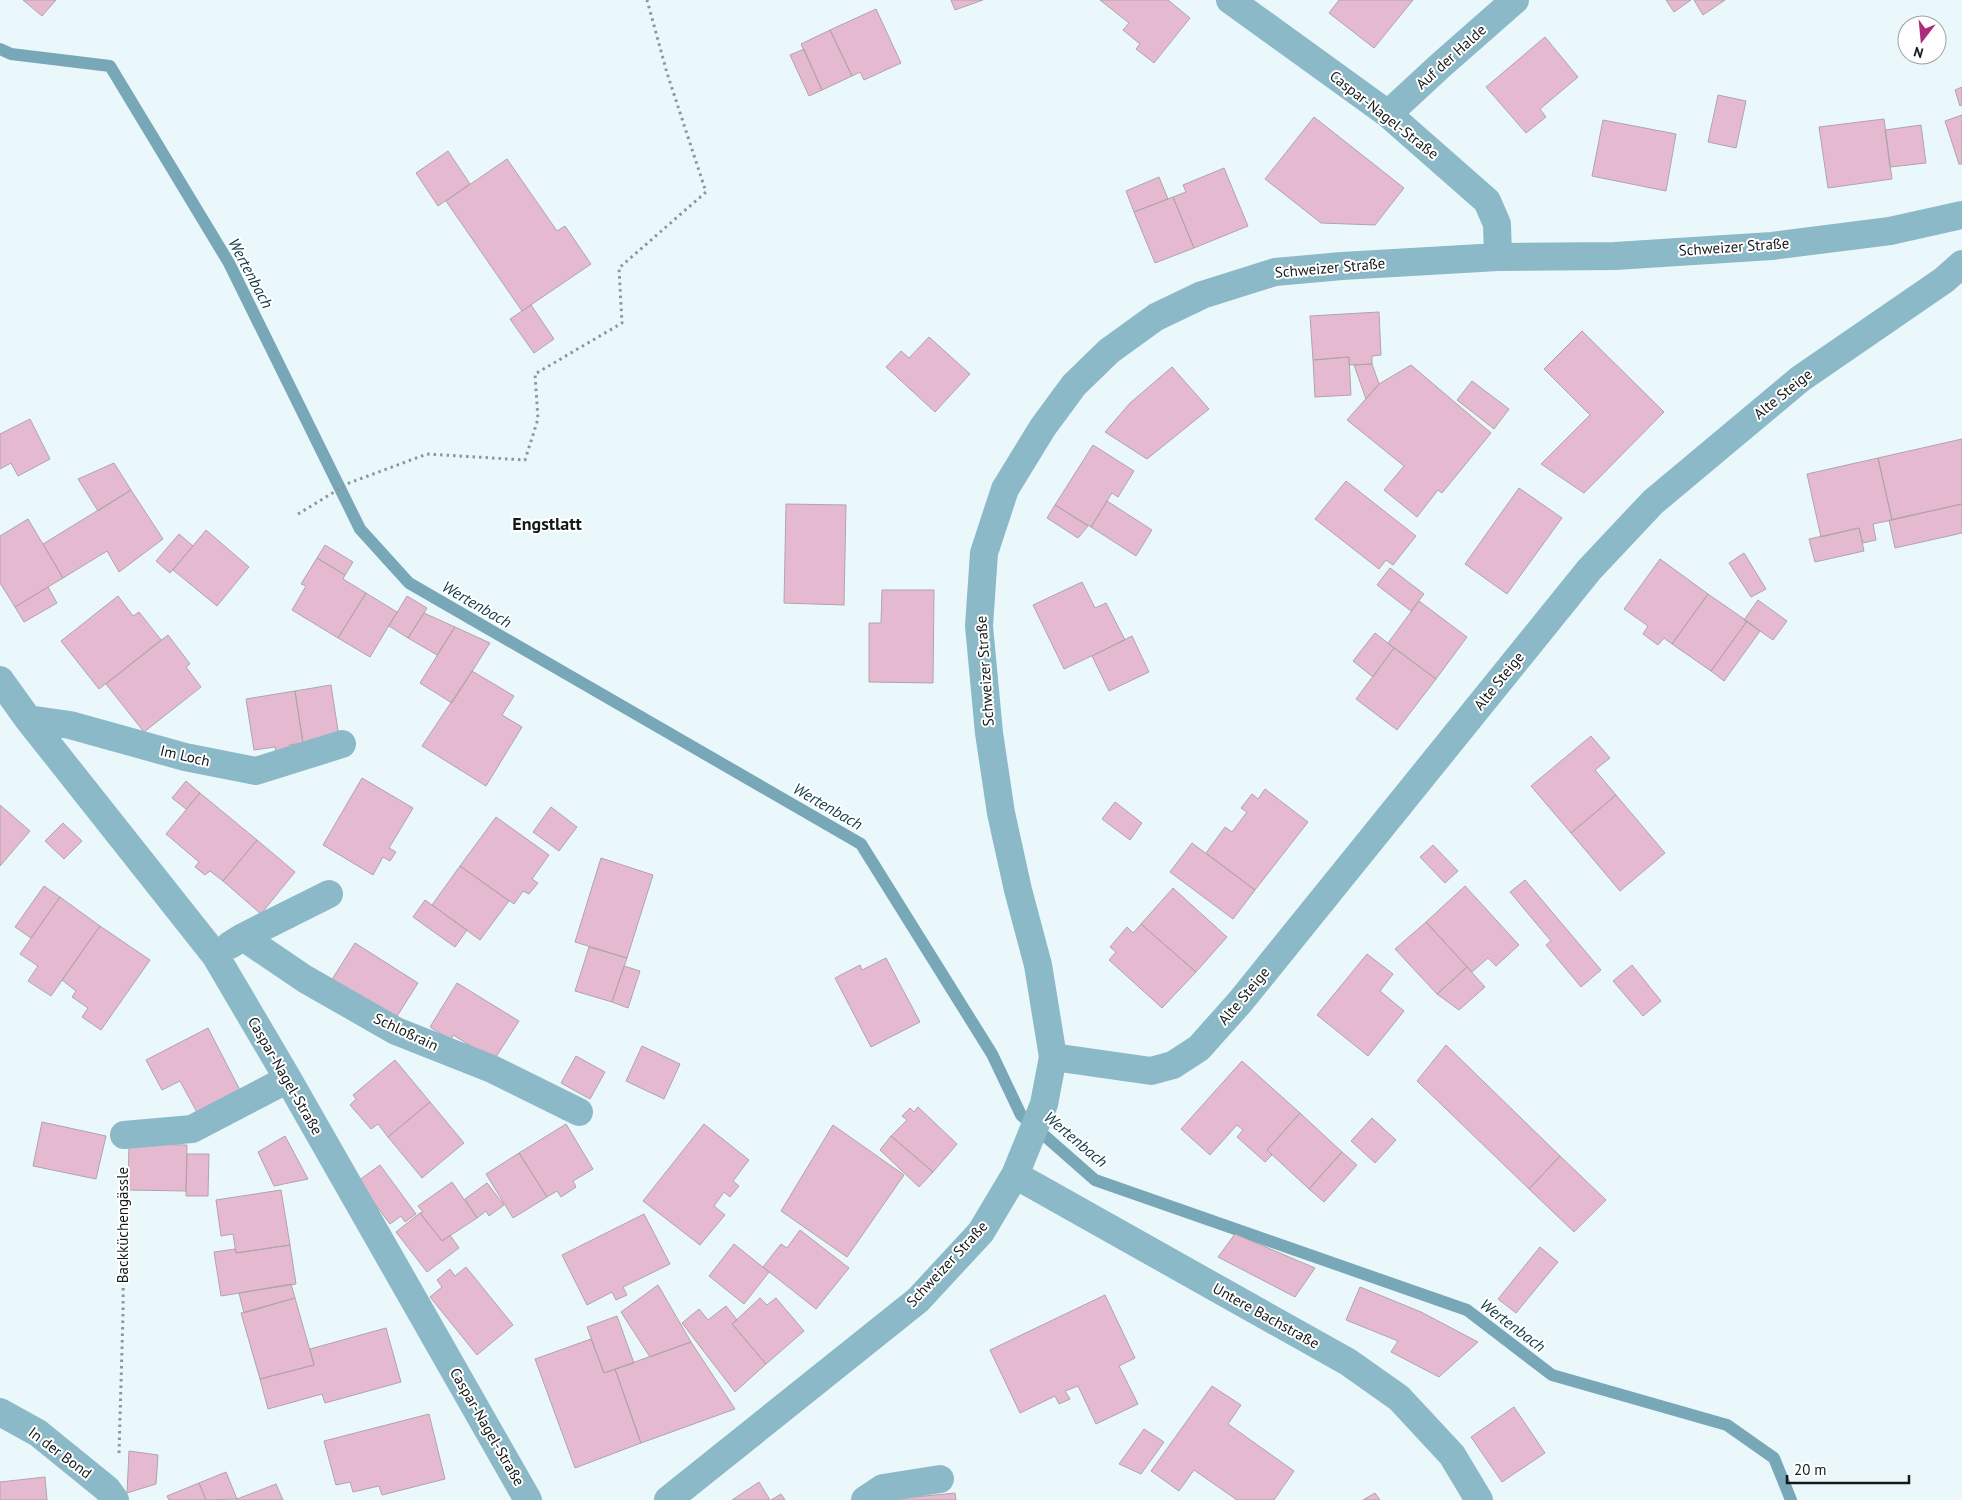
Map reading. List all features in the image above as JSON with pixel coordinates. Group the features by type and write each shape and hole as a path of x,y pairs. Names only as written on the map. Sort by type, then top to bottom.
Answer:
{"street":[{"name":"Caspar-Nagel-Straße","path":"1230,0 1388,114 1487,201 1497,224 1498,257"},
{"name":"Auf der Halde","path":"1388,114 1440,64 1514,0"},
{"name":"Schweizer Straße","path":"668,1500 918,1300 981,1232 1015,1175 1044,1104 1053,1057 1038,964 1018,890 1001,813 989,733 979,626 984,552 1006,489 1043,427 1074,385 1109,351 1156,318 1202,295 1275,272 1498,257 1614,256 1772,246 1890,231 1962,214"},
{"name":"Alte Steige","path":"1053,1057 1151,1071 1173,1065 1199,1048 1240,1002 1589,570 1653,502 1800,379 1944,280 1962,264"},
{"name":"Caspar-Nagel-Straße","path":"0,680 28,719 214,956 288,1079 528,1500"},
{"name":"Im Loch","path":"28,719 70,725 185,757 256,771 342,744"},
{"path":"214,956 242,937 329,894"},
{"name":"Schloßrain","path":"242,937 305,979 396,1031 492,1069 579,1112"},
{"path":"124,1135 192,1129 288,1079"},
{"name":"Untere Bachstraße","path":"1015,1175 1348,1362 1399,1398 1452,1455 1479,1500"},
{"name":"In der Bond","path":"0,1412 38,1433 111,1495"},
{"path":"865,1500 883,1488 940,1479"}],"path":[{"path":"298,514 349,483 427,454 525,460 538,420 535,374 622,323 619,268 706,192 647,0"},
{"name":"Backküchengässle","path":"111,1495 118,1465 123,1314 124,1135"}],"building":[{"path":"23,0 56,0 42,16"},
{"path":"951,0 983,0 955,10"},
{"path":"1100,0 1168,0 1190,18 1154,63 1136,49 1140,44 1123,30 1129,23"},
{"path":"1339,0 1413,0 1374,48 1329,13"},
{"path":"1666,0 1691,0 1674,12"},
{"path":"1694,0 1725,0 1703,15"},
{"path":"876,9 901,63 864,80 860,72 852,76 830,30"},
{"path":"830,30 852,76 822,90 801,44"},
{"path":"1545,37 1578,77 1540,109 1546,117 1526,133 1486,87"},
{"path":"804,49 822,90 809,96 790,55"},
{"path":"1962,87 1962,105 1960,106 1955,90"},
{"path":"1718,95 1746,101 1736,148 1708,142"},
{"path":"1962,115 1962,164 1959,164 1945,121"},
{"path":"1314,117 1404,188 1375,225 1321,223 1265,179"},
{"path":"1884,119 1892,179 1828,188 1819,127"},
{"path":"1603,120 1676,134 1666,191 1592,176"},
{"path":"1921,125 1926,163 1890,167 1885,130"},
{"path":"448,151 470,184 438,206 416,173"},
{"path":"507,159 557,231 565,226 591,264 522,311 446,201"},
{"path":"1224,168 1248,226 1194,248 1173,197 1186,192 1183,185"},
{"path":"1159,177 1168,199 1134,212 1126,191"},
{"path":"1173,197 1194,248 1155,263 1134,212"},
{"path":"531,305 554,339 534,353 510,319"},
{"path":"1379,312 1381,355 1372,356 1372,364 1349,365 1349,357 1313,360 1310,316"},
{"path":"1582,331 1664,412 1584,493 1541,464 1590,415 1544,369"},
{"path":"929,337 970,374 935,412 886,367 901,351 909,358"},
{"path":"1349,357 1351,395 1315,397 1313,360"},
{"path":"1372,364 1379,384 1366,399 1354,365"},
{"path":"1411,365 1491,433 1442,493 1438,490 1417,517 1384,490 1404,466 1347,420 1379,384"},
{"path":"1172,367 1209,409 1147,459 1105,432 1130,403"},
{"path":"1472,381 1509,409 1494,429 1457,400"},
{"path":"30,419 50,459 18,476 11,463 0,469 0,434"},
{"path":"1962,439 1962,504 1892,520 1878,458"},
{"path":"1093,445 1134,471 1118,497 1112,493 1091,527 1055,505"},
{"path":"1878,458 1892,520 1873,524 1876,540 1863,543 1859,528 1821,537 1807,474"},
{"path":"114,463 131,490 98,511 78,479"},
{"path":"1346,481 1416,536 1393,565 1386,560 1379,569 1315,519"},
{"path":"1519,488 1562,518 1507,594 1465,564"},
{"path":"131,490 163,539 119,572 107,551 63,578 43,544"},
{"path":"1107,501 1152,530 1136,556 1091,527"},
{"path":"786,504 846,505 844,605 784,603"},
{"path":"1962,504 1962,533 1895,548 1889,520"},
{"path":"1055,505 1088,526 1078,538 1047,518"},
{"path":"28,519 63,578 15,607 0,583 0,536"},
{"path":"1859,528 1864,551 1815,562 1809,539"},
{"path":"206,530 249,567 217,606 173,570"},
{"path":"179,534 193,546 170,573 156,561"},
{"path":"325,545 353,562 345,575 317,558"},
{"path":"1744,553 1766,589 1751,597 1729,563"},
{"path":"317,558 345,575 343,579 366,593 338,638 292,610 306,586 301,584"},
{"path":"1660,559 1708,594 1672,644 1664,638 1658,645 1643,634 1648,626 1624,609"},
{"path":"1390,568 1424,594 1411,611 1377,585"},
{"path":"1082,582 1095,608 1106,603 1125,640 1064,669 1033,605"},
{"path":"48,587 57,603 24,622 15,607"},
{"path":"882,590 934,590 933,683 869,682 869,623 881,623"},
{"path":"366,593 397,612 370,657 338,638"},
{"path":"1708,594 1747,621 1711,671 1672,644"},
{"path":"118,596 133,616 139,612 161,640 99,689 61,641"},
{"path":"407,596 427,608 408,638 389,626"},
{"path":"1758,600 1787,621 1773,640 1744,620"},
{"path":"1419,601 1467,637 1436,679 1388,643"},
{"path":"424,613 455,627 437,655 408,638"},
{"path":"1747,621 1760,631 1724,681 1711,671"},
{"path":"455,627 490,643 452,703 420,683"},
{"path":"1375,633 1394,648 1373,677 1353,661"},
{"path":"168,635 190,664 186,667 201,687 144,732 106,684"},
{"path":"1132,636 1149,672 1109,691 1092,656"},
{"path":"1394,648 1436,679 1397,730 1356,699"},
{"path":"472,671 514,696 502,715 522,727 486,786 422,746"},
{"path":"331,685 339,737 303,743 295,691"},
{"path":"295,691 303,743 289,745 290,754 277,756 275,747 254,750 246,699"},
{"path":"1591,736 1610,758 1595,770 1616,795 1571,833 1531,786"},
{"path":"362,778 413,808 389,848 396,852 390,861 383,857 373,875 323,845"},
{"path":"186,781 200,793 186,809 172,798"},
{"path":"1265,789 1308,822 1255,890 1206,853 1225,827 1232,832 1247,812 1241,808 1252,794 1258,799"},
{"path":"200,793 257,840 223,881 210,871 205,875 195,867 199,862 166,834"},
{"path":"1616,795 1665,853 1620,891 1571,833"},
{"path":"1115,802 1142,823 1130,840 1102,819"},
{"path":"0,805 30,831 0,866"},
{"path":"551,807 577,827 559,851 533,832"},
{"path":"496,817 549,855 532,879 538,883 529,894 523,891 514,904 460,866"},
{"path":"63,823 82,841 64,859 45,841"},
{"path":"257,840 295,872 261,914 223,881"},
{"path":"1192,843 1255,890 1233,919 1170,872"},
{"path":"1433,845 1458,871 1445,883 1420,857"},
{"path":"601,858 653,875 627,958 575,942"},
{"path":"460,866 509,901 480,940 432,905"},
{"path":"1525,880 1601,970 1581,987 1546,945 1551,941 1510,892"},
{"path":"44,886 60,897 31,938 15,927"},
{"path":"1465,886 1519,945 1496,966 1488,958 1472,972 1426,922"},
{"path":"1173,888 1227,937 1196,972 1141,924"},
{"path":"60,897 100,926 51,996 28,981 38,966 20,954"},
{"path":"425,900 467,930 455,947 413,917"},
{"path":"1426,922 1467,967 1437,994 1395,949"},
{"path":"1141,924 1196,972 1162,1008 1109,960 1116,952 1110,947 1127,927 1133,933"},
{"path":"100,926 150,960 101,1030 82,1017 88,1008 72,997 76,991 62,980"},
{"path":"355,943 418,983 394,1021 331,981"},
{"path":"589,947 627,958 612,1002 575,991"},
{"path":"1367,954 1393,974 1380,991 1404,1011 1368,1056 1317,1015"},
{"path":"886,958 920,1022 871,1047 835,978 860,965 862,970"},
{"path":"1632,965 1661,1001 1643,1016 1613,981"},
{"path":"624,966 640,971 628,1008 612,1002"},
{"path":"1467,967 1485,987 1459,1010 1437,994"},
{"path":"457,983 519,1021 494,1060 453,1035 451,1040 430,1027"},
{"path":"208,1028 242,1094 199,1116 180,1081 162,1090 146,1060"},
{"path":"1446,1045 1560,1156 1529,1189 1417,1081"},
{"path":"642,1046 680,1064 664,1099 626,1081"},
{"path":"576,1056 605,1072 590,1099 561,1083"},
{"path":"395,1060 430,1102 388,1137 378,1124 371,1129 350,1105 356,1099 353,1095"},
{"path":"1242,1061 1300,1113 1267,1150 1272,1155 1265,1162 1237,1137 1243,1130 1237,1125 1210,1155 1181,1129"},
{"path":"430,1102 464,1143 422,1178 388,1137"},
{"path":"918,1107 957,1144 933,1172 891,1136 907,1120 902,1116 910,1108 914,1112"},
{"path":"1300,1113 1342,1152 1309,1189 1267,1150"},
{"path":"1372,1118 1396,1140 1375,1163 1351,1141"},
{"path":"42,1122 106,1136 96,1179 33,1166"},
{"path":"566,1124 593,1169 573,1181 576,1187 561,1197 557,1191 547,1197 519,1153"},
{"path":"704,1124 749,1160 733,1181 739,1186 730,1197 724,1192 714,1206 725,1215 700,1245 643,1201"},
{"path":"833,1125 904,1175 847,1257 781,1211"},
{"path":"285,1136 308,1179 274,1186 258,1152"},
{"path":"891,1136 933,1172 919,1187 880,1150"},
{"path":"129,1144 187,1145 186,1191 128,1190"},
{"path":"1342,1152 1357,1165 1324,1202 1309,1189"},
{"path":"519,1153 547,1197 513,1218 486,1174"},
{"path":"187,1154 209,1154 208,1196 186,1196"},
{"path":"1560,1156 1606,1200 1574,1232 1529,1189"},
{"path":"380,1165 416,1214 405,1222 401,1216 390,1224 358,1181"},
{"path":"452,1182 477,1218 442,1241 420,1213 423,1212 418,1206"},
{"path":"487,1183 504,1205 489,1216 486,1211 477,1218 465,1199"},
{"path":"281,1190 290,1245 236,1253 233,1234 221,1236 216,1200"},
{"path":"420,1213 442,1241 450,1235 459,1248 427,1272 396,1232"},
{"path":"644,1214 670,1264 623,1287 627,1295 616,1300 612,1292 587,1305 562,1255"},
{"path":"800,1230 849,1268 816,1309 763,1267 781,1244 787,1248"},
{"path":"1235,1234 1315,1268 1295,1297 1218,1257"},
{"path":"734,1244 769,1272 744,1304 709,1276"},
{"path":"290,1245 296,1284 221,1296 214,1252 235,1249 236,1253"},
{"path":"1540,1247 1558,1262 1516,1313 1498,1299"},
{"path":"466,1267 513,1325 477,1355 430,1297 442,1287 437,1280 450,1269 455,1276"},
{"path":"291,1284 295,1298 244,1313 239,1293"},
{"path":"658,1285 691,1342 650,1357 621,1312"},
{"path":"1360,1287 1421,1312 1478,1342 1439,1377 1391,1352 1398,1341 1346,1320"},
{"path":"1105,1295 1135,1358 1119,1366 1138,1404 1096,1424 1078,1386 1065,1391 1070,1399 1059,1404 1055,1396 1020,1413 990,1350"},
{"path":"295,1298 314,1365 260,1379 241,1313"},
{"path":"760,1298 767,1305 776,1298 804,1331 766,1364 732,1324"},
{"path":"726,1306 737,1320 732,1324 766,1364 735,1392 682,1323 699,1309 708,1320"},
{"path":"617,1316 634,1363 604,1373 587,1327"},
{"path":"386,1328 401,1382 325,1403 322,1394 268,1409 260,1379 314,1365 310,1349"},
{"path":"591,1339 604,1373 615,1369 641,1443 575,1468 535,1359"},
{"path":"691,1342 735,1409 641,1443 615,1369"},
{"path":"1212,1386 1241,1405 1228,1424 1294,1471 1274,1500 1237,1500 1194,1470 1179,1491 1151,1471"},
{"path":"1514,1407 1545,1453 1502,1482 1471,1437"},
{"path":"429,1414 445,1479 382,1495 379,1486 353,1492 350,1482 336,1485 324,1441"},
{"path":"1144,1429 1164,1442 1141,1474 1119,1464"},
{"path":"129,1451 158,1455 156,1484 127,1493"},
{"path":"226,1472 237,1499 206,1500 199,1483"},
{"path":"45,1477 47,1500 0,1500 0,1482"},
{"path":"759,1482 770,1500 732,1500"},
{"path":"199,1483 206,1500 169,1500 167,1496"},
{"path":"276,1484 283,1500 236,1500 237,1499"},
{"path":"955,1493 956,1500 884,1500"},
{"path":"1375,1493 1380,1500 1363,1500"},
{"path":"781,1494 785,1500 771,1500"}],"waterway":[{"name":"Wertenbach","path":"0,49 11,54 110,66 229,263 360,529 409,583 861,844 992,1054 1021,1115 1095,1180 1467,1310 1552,1375 1727,1425 1774,1458 1791,1500"}],"district":[{"name":"Engstlatt","path":"547,524"}]}
